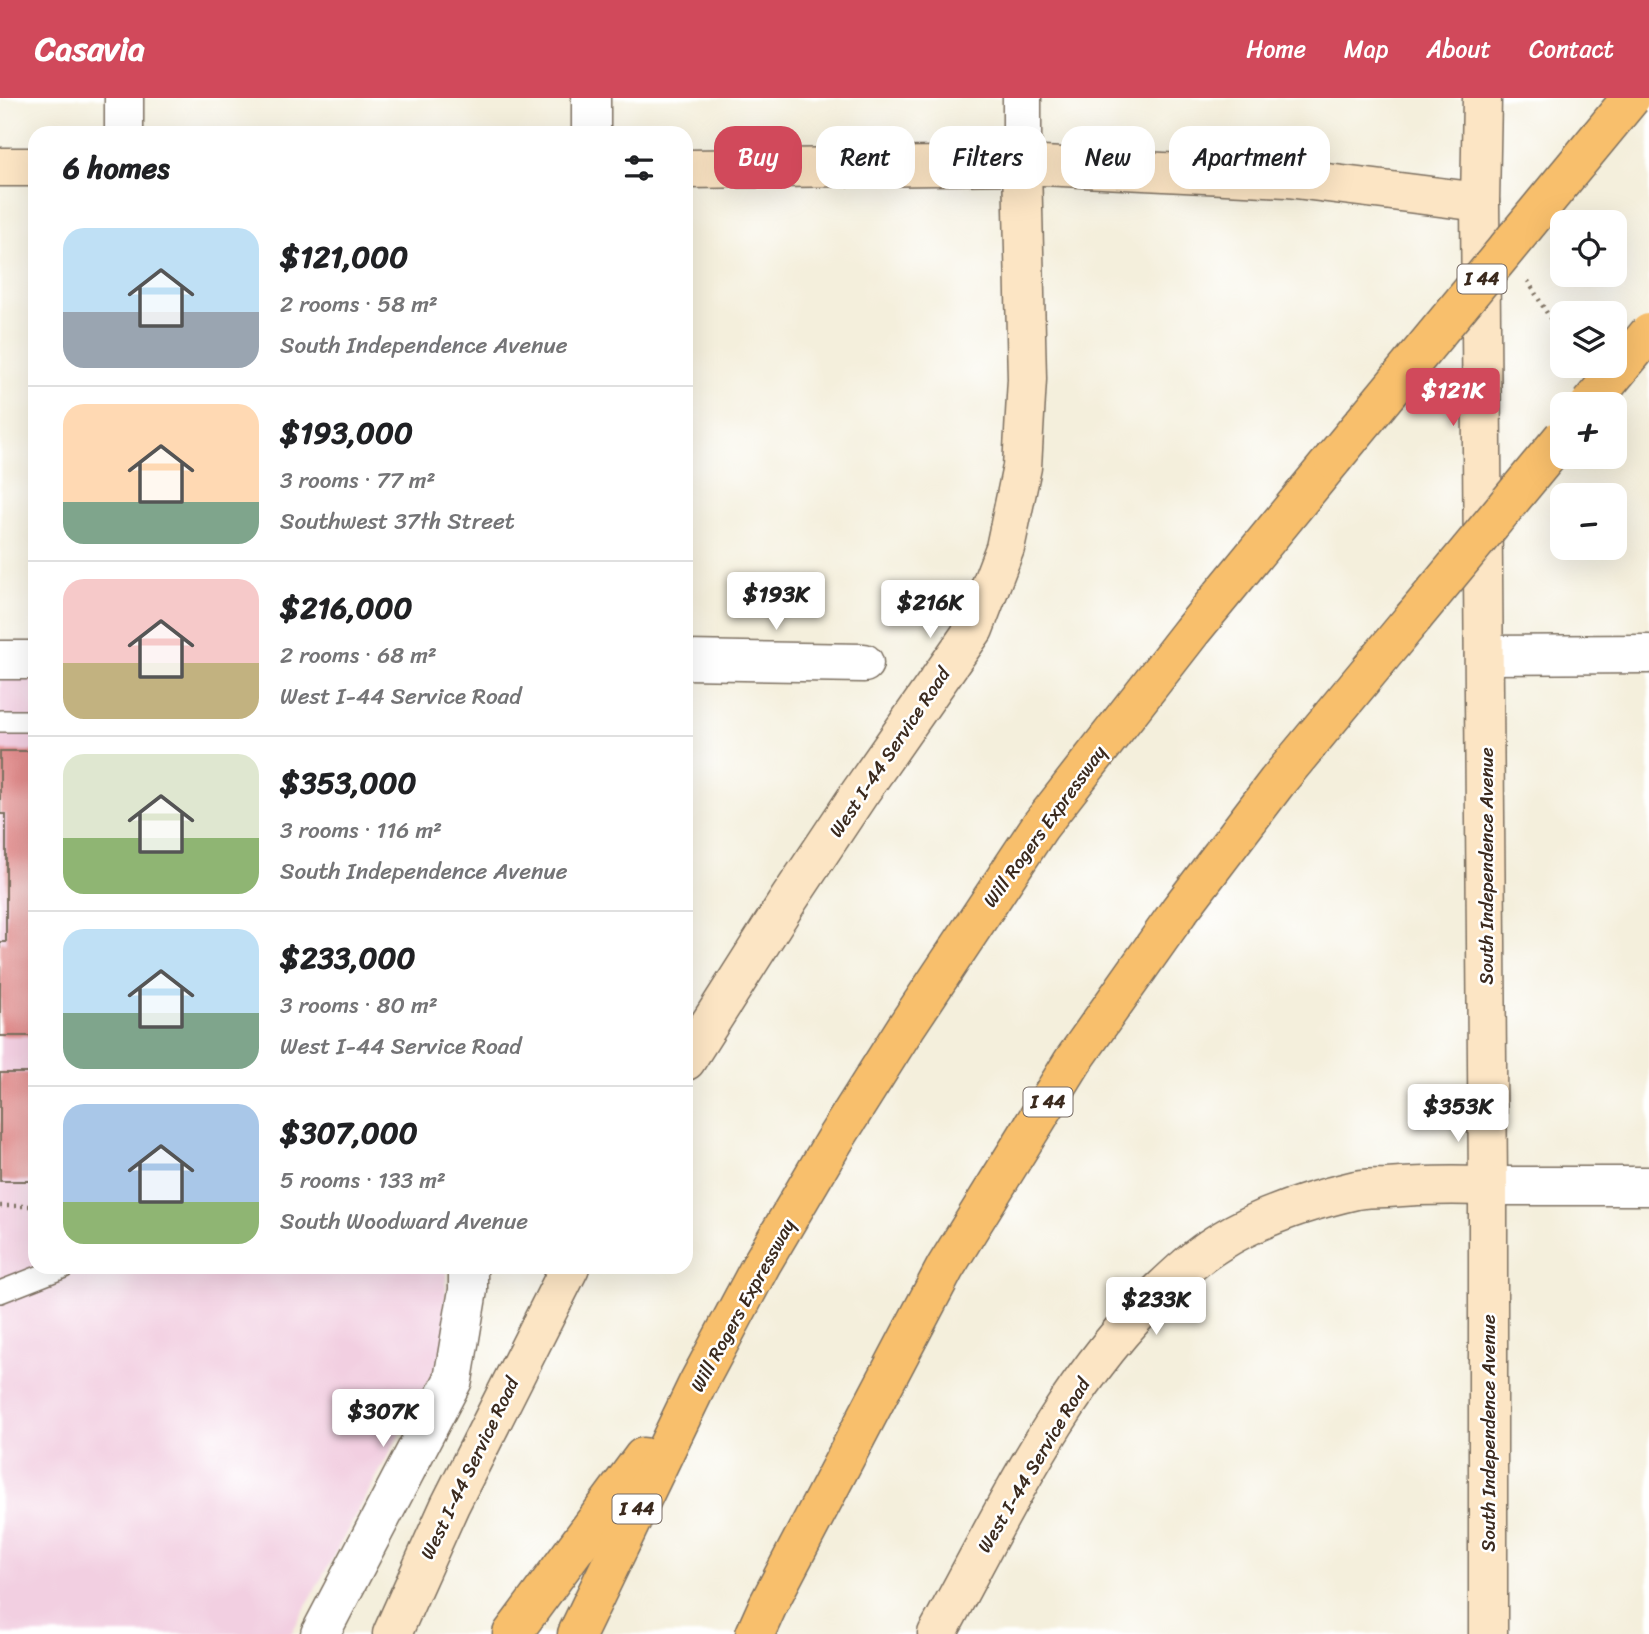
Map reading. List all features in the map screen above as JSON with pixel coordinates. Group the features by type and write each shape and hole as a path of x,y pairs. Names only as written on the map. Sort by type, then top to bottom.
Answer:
{"highway":[{"name":"Will Rogers Expressway","path":"577,1634 697,1385 762,1263 906,1027 1040,826 1191,632 1631,98"},
{"path":"1600,392 1649,333"},
{"name":"I 44","path":"761,1624 945,1268 1073,1061 1179,911 1277,782 1550,453"},
{"path":"512,1634 697,1385"}],"street":[{"path":"124,98 124,126"},
{"path":"591,98 591,126"},
{"path":"1022,98 1022,126"},
{"name":"South Independence Avenue","path":"1482,98 1480,202 1488,1186 1488,1634"},
{"path":"693,169 929,166"},
{"path":"1047,166 1287,178 1480,202"},
{"path":"0,167 28,167"},
{"name":"West I-44 Service Road","path":"693,1050 817,857 974,629 1005,548 1022,467 1027,379 1022,189"},
{"path":"1484,654 1649,654"},
{"path":"0,660 28,660"},
{"path":"693,660 864,663"},
{"name":"West I-44 Service Road","path":"937,1634 1032,1461 1090,1369 1139,1311 1185,1268 1229,1237 1305,1204 1358,1190 1422,1185 1488,1186"},
{"path":"1488,1186 1649,1186"},
{"path":"320,1634 453,1380 468,1290 468,1274"},
{"name":"West I-44 Service Road","path":"392,1634 450,1505 566,1274"}],"lane":[{"path":"0,721 28,721"},
{"path":"0,1292 47,1274"}],"path":[{"path":"0,1206 28,1206"}],"shaded area":[{"path":"0,677 28,677 28,1274 446,1274 446,1337 437,1366 291,1634 0,1634"}],"building":[{"path":"0,751 28,751 28,1036 0,1036 0,942 6,942 6,814 0,814"},
{"path":"0,1073 28,1073 28,1181 0,1181"}]}
